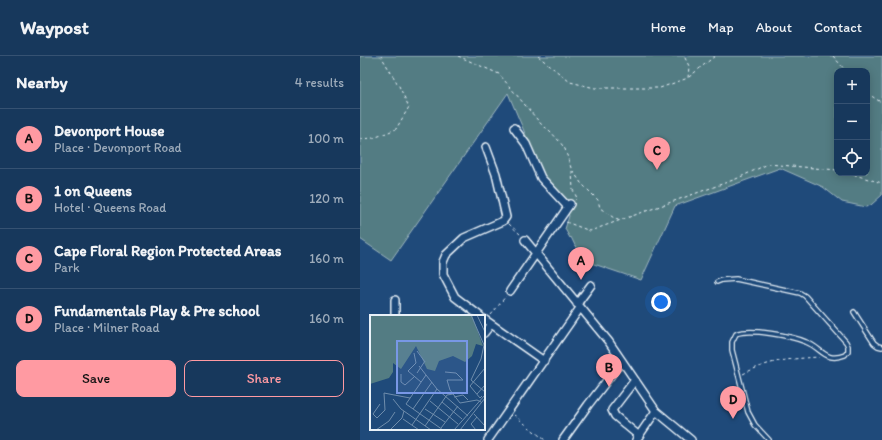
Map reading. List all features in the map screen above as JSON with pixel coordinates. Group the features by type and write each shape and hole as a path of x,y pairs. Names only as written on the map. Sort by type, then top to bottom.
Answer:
{"street":[{"path":"510,291 569,206 541,178 526,144 514,128"},
{"path":"478,315 455,297 443,274 442,262 446,254 464,238 504,220 506,215 496,174 486,147"},
{"path":"525,240 609,342 656,410 691,440"},
{"path":"488,440 544,361 591,285"},
{"path":"395,300 395,315"},
{"path":"485,320 544,361"},
{"path":"563,440 622,361"},
{"path":"635,380 612,410 615,416 638,438 656,410"}],"lane":[{"path":"717,282 736,279 793,291 805,296 842,336 848,346 848,352 845,355 835,357 826,356 807,342 789,337 739,332 736,334 732,342 732,350 748,412 769,440"},
{"path":"854,312 874,342 878,346 882,347"}],"path":[{"path":"360,139 374,138 396,129 409,107 399,86 381,56"},
{"path":"458,56 499,74 541,124 560,142 565,149 572,171 573,190 577,198 569,206"},
{"path":"538,56 570,82 596,88 660,88 688,78 715,56"},
{"path":"684,56 689,66 688,78"},
{"path":"833,56 843,68"},
{"path":"870,95 882,103"},
{"path":"560,220 590,232 736,179 768,164 834,170"},
{"path":"572,171 581,183 598,200 600,208 620,221"},
{"path":"858,176 882,183"},
{"path":"504,220 525,240"},
{"path":"485,320 510,291"},
{"path":"739,376 781,360 826,356"},
{"path":"509,411 544,440"}],"green space":[{"path":"360,56 882,56 882,195 871,205 866,207 842,202 823,187 780,168 675,206 641,280 582,260 571,237 570,238 565,229 569,216 565,203 545,181 508,93 391,260 360,239"}],"place":[{"name":"Cape Floral Region Protected Areas","path":"657,170"},
{"name":"Devonport House","path":"581,280"},
{"name":"1 on Queens","path":"609,387"},
{"name":"Fundamentals Play & Pre school","path":"733,419"}]}
